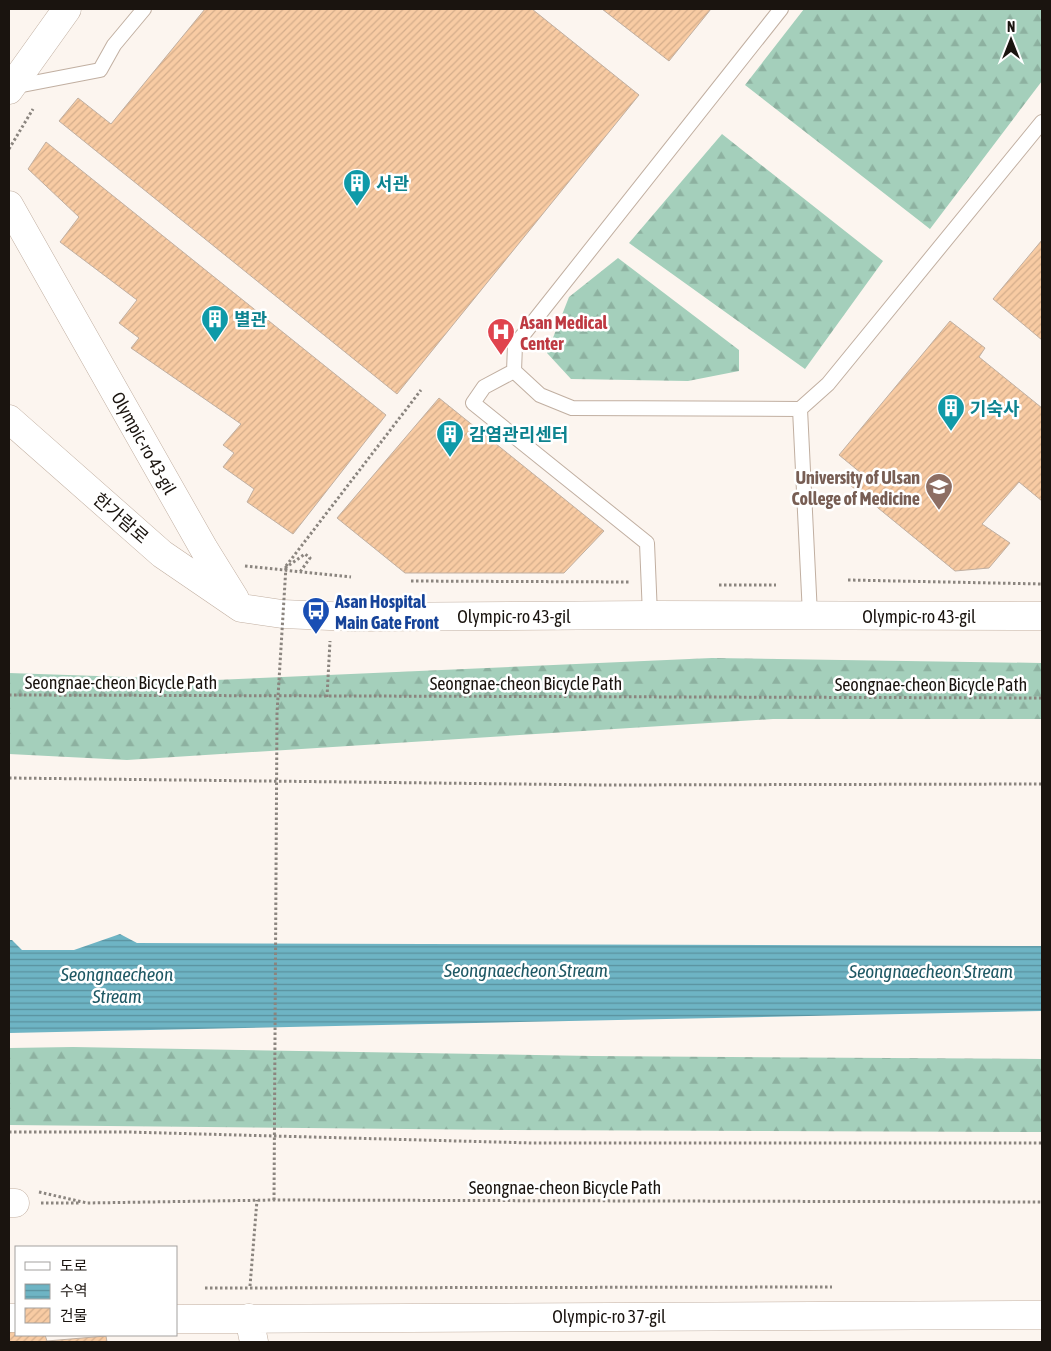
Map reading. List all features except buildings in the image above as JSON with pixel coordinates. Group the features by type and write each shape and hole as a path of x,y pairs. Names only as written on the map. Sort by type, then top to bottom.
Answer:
{"street":[{"path":"10,89 67,9"},
{"name":"Olympic-ro 43-gil","path":"9,205 204,549 242,608 282,614 354,617 650,615 1042,616"},
{"name":"한가람로","path":"9,419 162,554 242,608"},
{"name":"Olympic-ro 37-gil","path":"178,1319 251,1330 1042,1315"}],"lane":[{"path":"10,89 100,70 114,45 144,9"},
{"path":"514,371 516,345 781,9"},
{"path":"514,371 540,395 572,408 800,409 828,384 1042,122"},
{"path":"514,371 484,387 472,403 647,543 650,615"},
{"path":"800,409 810,615"}],"path":[{"path":"9,149 33,109"},
{"path":"274,1200 278,696 286,567 421,390"},
{"path":"286,567 305,554 310,558 299,572"},
{"path":"848,580 1042,584"},
{"path":"411,581 637,582"},
{"path":"719,585 776,585"},
{"path":"327,697 330,633"},
{"name":"Seongnae-cheon Bicycle Path","path":"9,695 1042,698"},
{"path":"9,778 602,785 1042,784"},
{"path":"9,1132 127,1132 532,1143 1042,1143"},
{"name":"Seongnae-cheon Bicycle Path","path":"20,1199 87,1203 257,1200 1042,1202"},
{"name":"Seongnae-cheon Bicycle Path","path":"20,1199 87,1203"},
{"path":"250,1286 257,1200"},
{"path":"205,1288 250,1286 834,1287"}],"green space":[{"path":"804,9 1042,9 1042,81 930,229 745,85"},
{"path":"722,134 883,261 805,369 629,243"},
{"path":"618,258 739,350 739,371 688,381 571,379 547,353 569,297"},
{"path":"712,658 1042,663 1042,719 773,719 127,760 9,754 9,673 215,680"},
{"path":"73,1047 592,1056 1042,1059 1042,1132 509,1130 9,1125 9,1048"}],"water":[{"name":"Seongnaecheon Stream","path":"120,934 137,943 1042,946 1042,1011 9,1033 9,940 12,940 22,950 74,950"}],"place":[{"name":"서관","path":"357,207"},
{"name":"별관","path":"215,343"},
{"name":"Asan Medical Center","path":"501,356"},
{"name":"기숙사","path":"951,432"},
{"name":"감염관리센터","path":"450,458"},
{"name":"University of Ulsan College of Medicine","path":"939,511"},
{"name":"Asan Hospital Main Gate Front","path":"316,635"}]}
